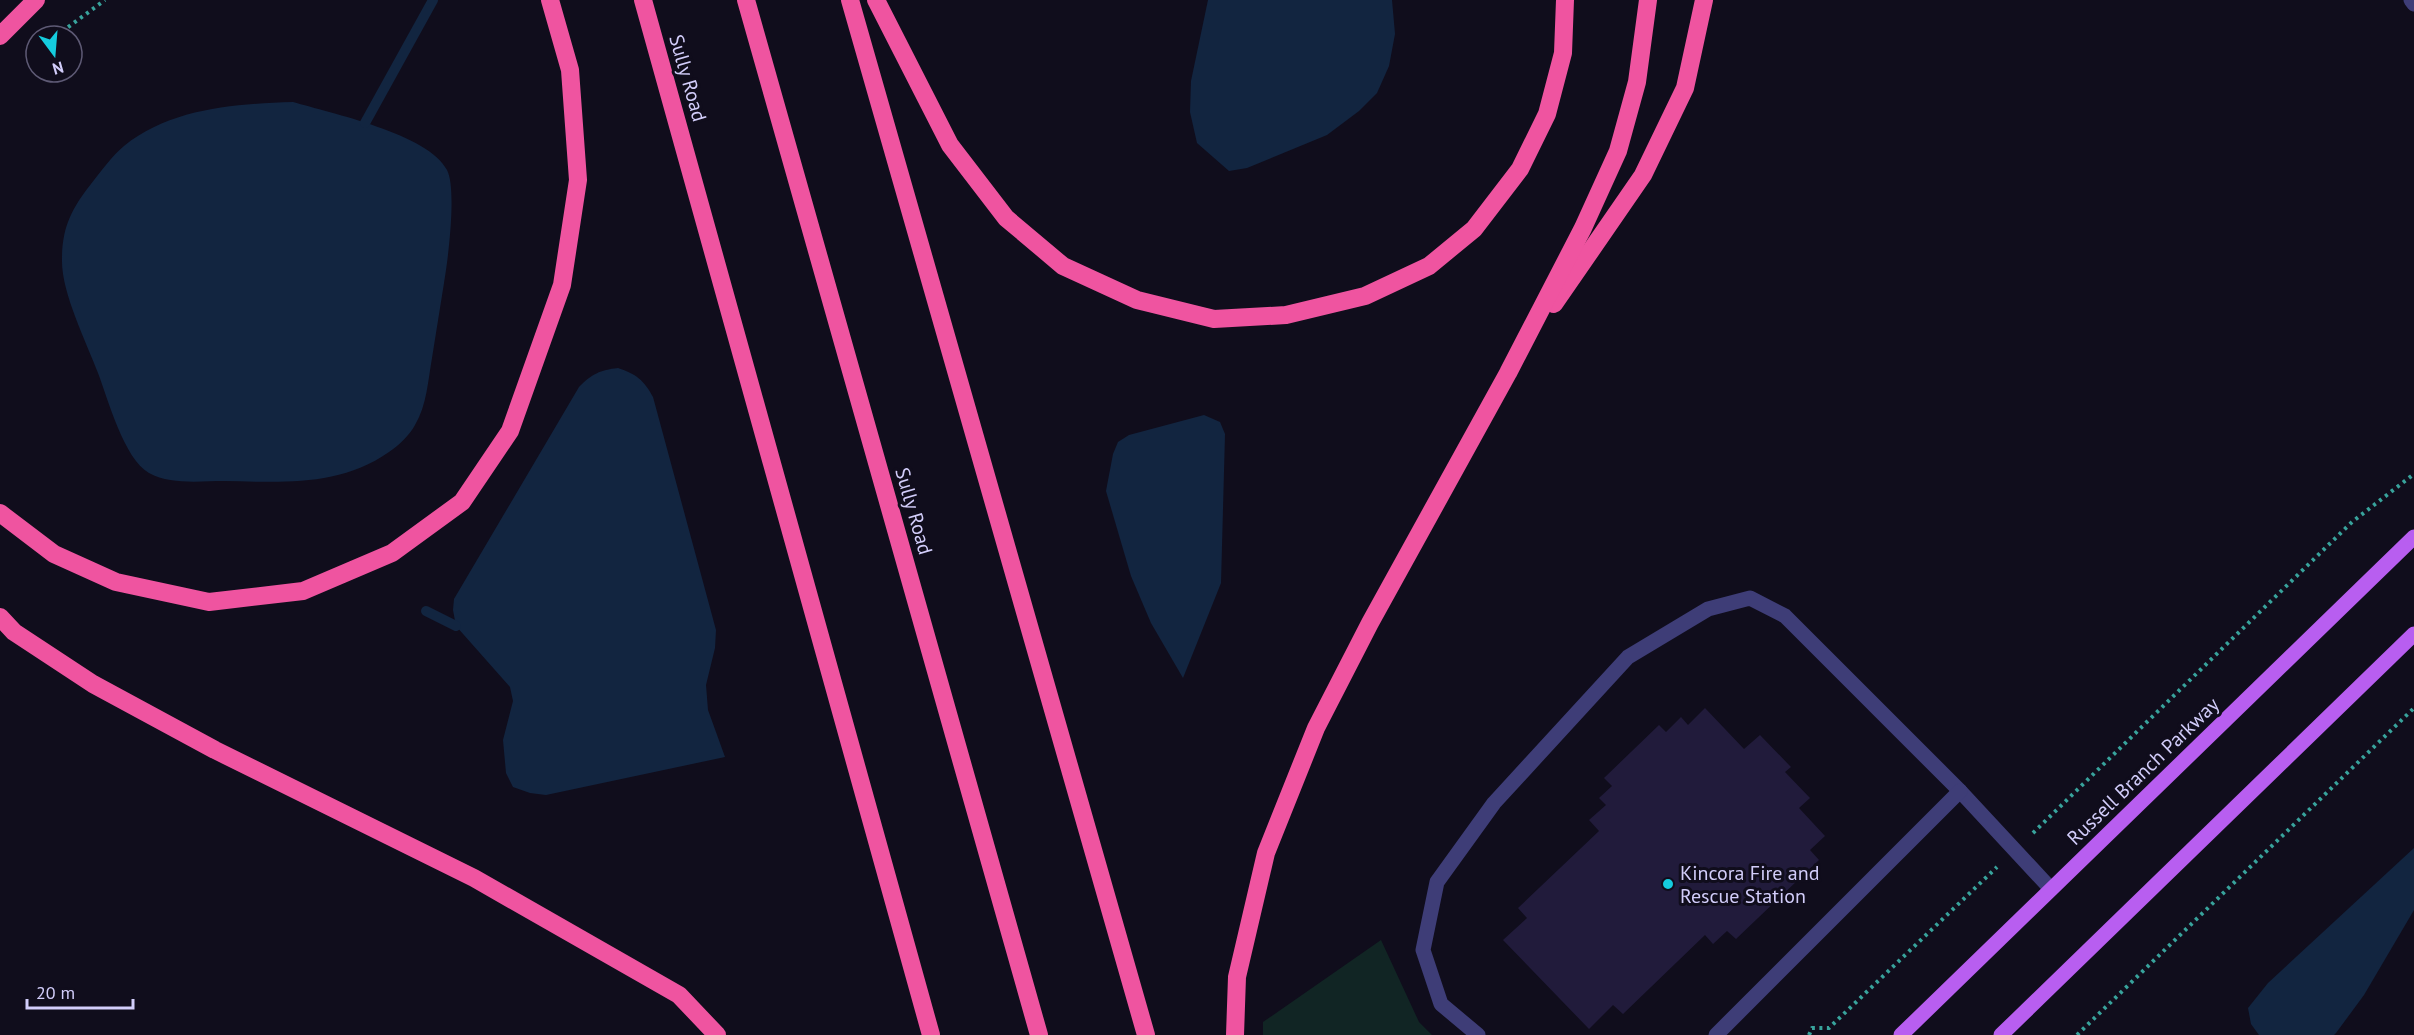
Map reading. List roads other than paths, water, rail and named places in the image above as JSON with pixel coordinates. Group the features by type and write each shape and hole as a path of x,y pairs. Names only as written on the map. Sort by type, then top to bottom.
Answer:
{"highway":[{"path":"0,36 36,0"},
{"path":"0,513 54,554 116,582 209,602 303,591 392,553 462,502 510,431 562,285 578,180 570,70 550,0"},
{"name":"Sully Road","path":"643,0 931,1035"},
{"name":"Sully Road","path":"746,0 1039,1035"},
{"path":"850,0 1146,1035"},
{"path":"876,0 950,145 1006,218 1063,266 1137,300 1214,319 1286,315 1365,296 1429,266 1474,229 1520,169 1547,114 1563,53 1565,0"},
{"path":"1235,1035 1237,977 1266,853 1316,728 1370,622 1508,373 1583,228 1618,151 1637,82 1648,0"},
{"path":"1508,373 1643,175 1685,88 1704,0"},
{"path":"0,616 14,632 93,684 215,750 474,878 679,995 717,1035"}],"main road":[{"name":"Russell Branch Parkway","path":"1901,1035 2414,537"},
{"path":"2001,1035 2414,634"}],"lane":[{"path":"2411,0 2414,3"},
{"path":"1478,1035 1441,1004 1423,950 1437,882 1494,803 1628,657 1708,609 1750,598 1785,616 1960,791 2013,851 2051,889"},
{"path":"1719,1034 1960,791"}],"water":[{"path":"1208,0 1392,0 1395,34 1389,66 1377,93 1359,111 1327,135 1247,168 1229,171 1197,143 1190,112 1191,81"},
{"path":"293,102 353,119 400,136 437,157 447,170 450,179 452,208 449,242 425,401 410,433 392,450 370,463 330,477 267,482 186,482 158,477 140,466 125,442 70,301 62,259 62,248 69,218 84,193 111,159 142,133 162,123 205,110 249,104"},
{"path":"618,368 639,378 653,397 716,630 715,648 706,685 708,710 725,757 546,795 530,793 513,787 506,773 503,740 513,701 510,687 456,626 453,610 454,599 579,387 597,373"},
{"path":"1204,415 1220,422 1225,434 1221,583 1183,678 1151,623 1131,576 1106,491 1113,454 1118,442 1129,435"},
{"path":"2414,848 2414,910 2364,995 2336,1033 2334,1035 2259,1035 2251,1024 2248,1008 2268,983"}],"waterway":[{"path":"365,123 433,0"},
{"path":"426,611 456,626"}],"place":[{"name":"Kincora Fire and Rescue Station","path":"1668,884"}]}
